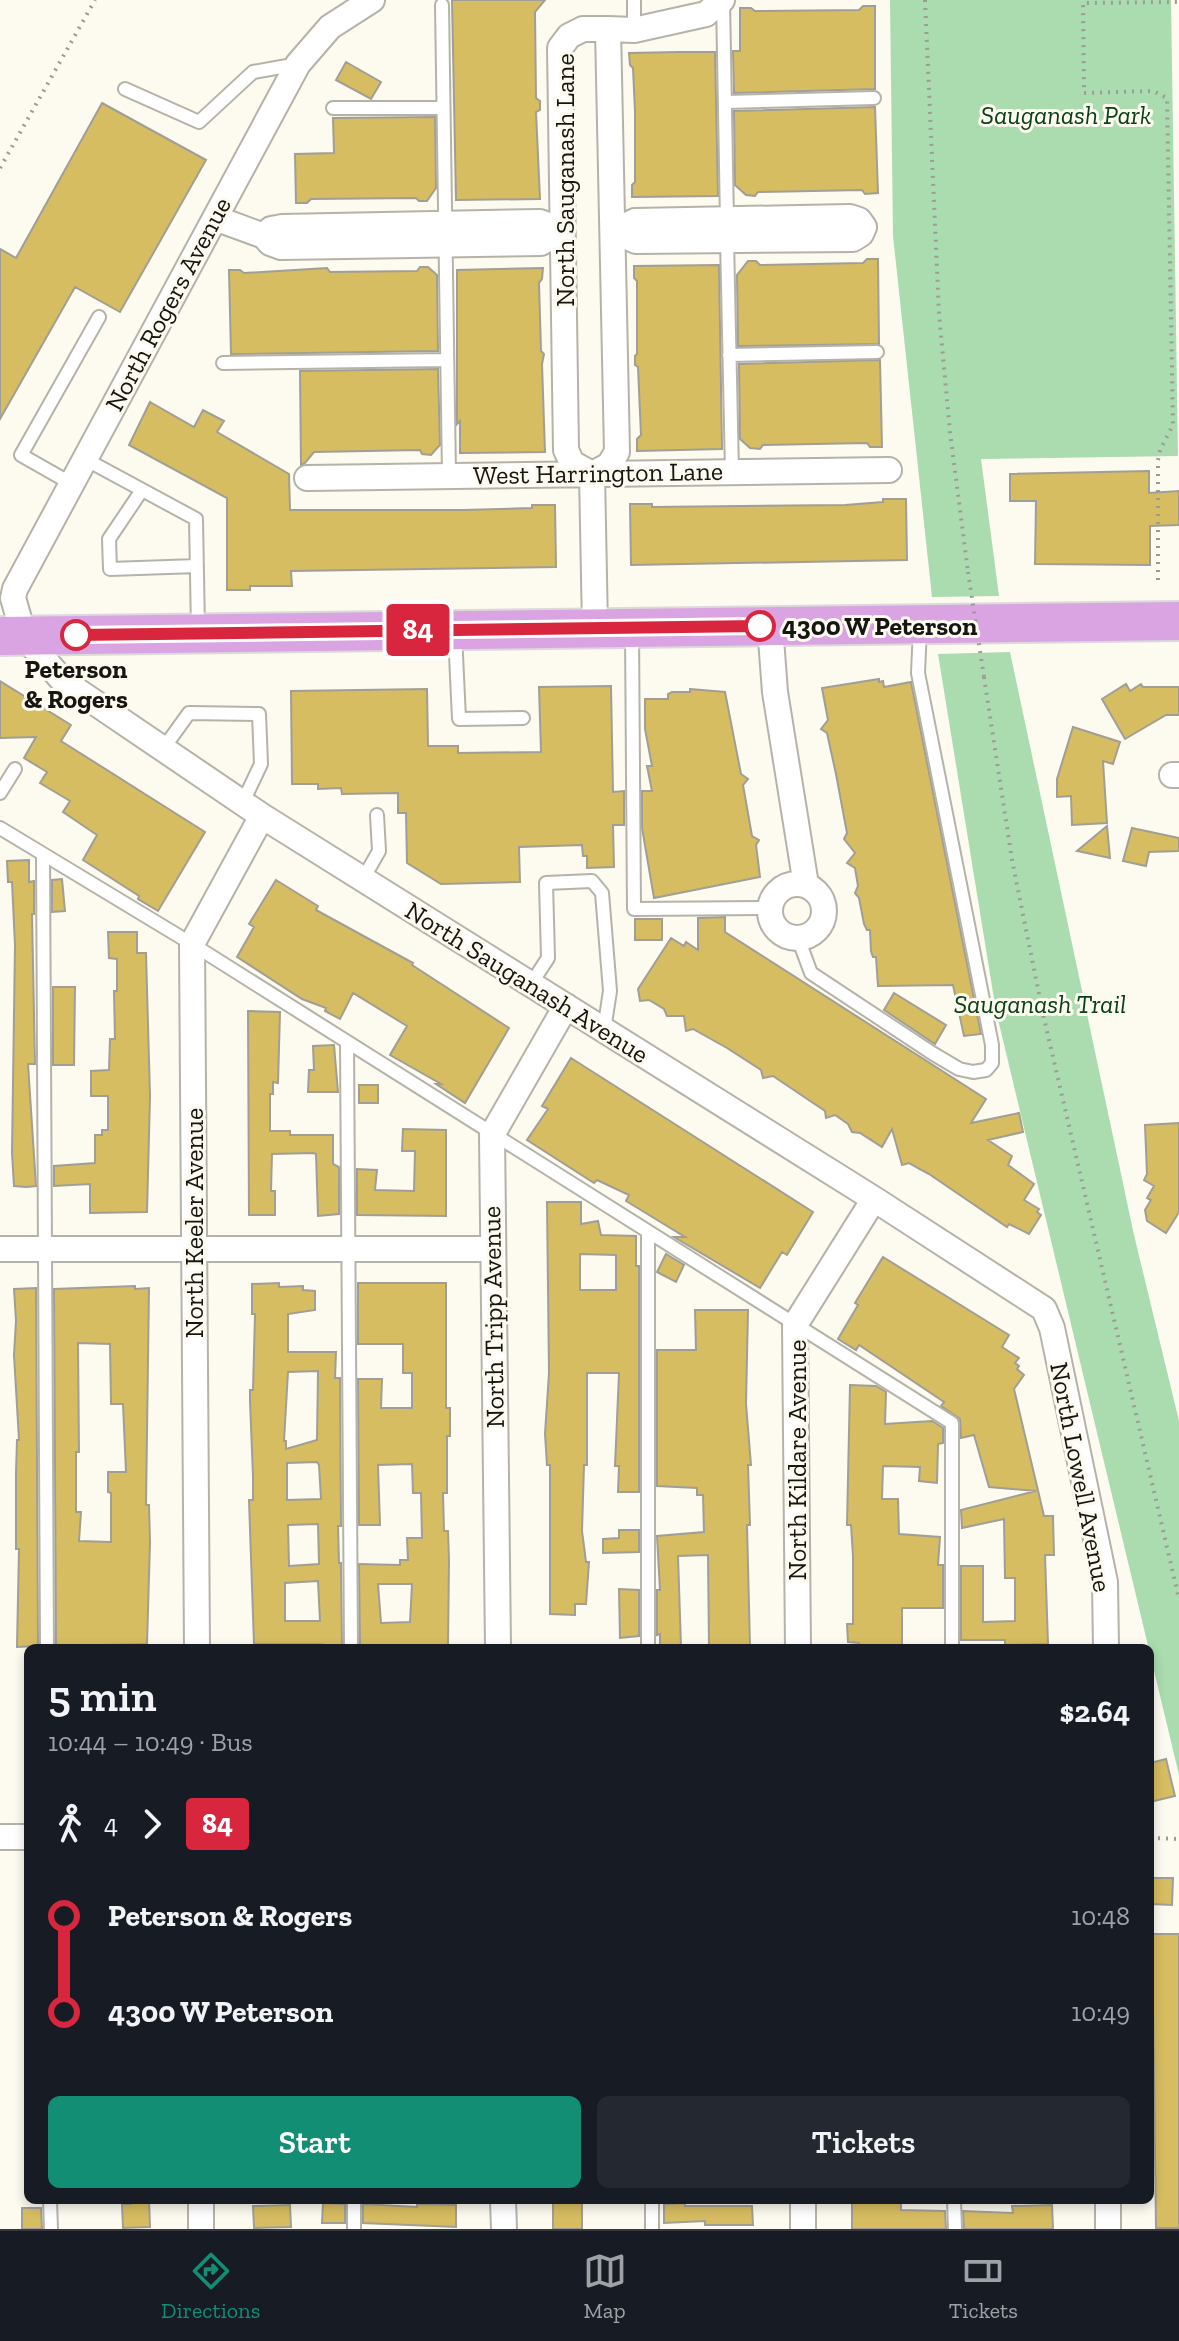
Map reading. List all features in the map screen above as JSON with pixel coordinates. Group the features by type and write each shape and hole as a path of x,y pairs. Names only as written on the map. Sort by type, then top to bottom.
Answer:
{"main road":[{"path":"12,636 1179,621"}],"street":[{"name":"North Rogers Avenue","path":"12,636 15,589 298,64 330,27 372,0"},
{"path":"608,29 634,30 706,14 722,0"},
{"name":"North Sauganash Lane","path":"583,29 608,29 617,452 609,465 592,474 572,463 566,450 560,48 569,36 583,29"},
{"path":"215,218 264,236 270,243 281,247 446,235 541,243 563,230"},
{"path":"614,231 635,221 727,230"},
{"name":"West Harrington Lane","path":"307,478 889,470"},
{"path":"592,474 613,628"},
{"path":"770,626 775,692 806,885"},
{"name":"North Sauganash Avenue","path":"12,636 63,681 252,809 1044,1309"},
{"name":"North Keeler Avenue","path":"197,1644 192,944 252,809"},
{"path":"790,884 806,885 820,896 824,915 815,931 798,938 780,932 774,926 770,908 772,900 790,884"},
{"name":"North Tripp Avenue","path":"498,1644 492,1135 566,1006"},
{"name":"North Kildare Avenue","path":"798,1644 795,1325 874,1199"},
{"path":"0,1249 492,1249"},
{"name":"North Lowell Avenue","path":"1044,1309 1052,1328 1105,1582 1106,1644"},
{"path":"0,1837 24,1837"},
{"path":"201,2204 201,2229"},
{"path":"503,2204 504,2229"},
{"path":"803,2204 803,2229"},
{"path":"1108,2204 1108,2229"}],"lane":[{"path":"634,0 634,30"},
{"path":"722,0 732,472"},
{"path":"442,5 449,475"},
{"path":"125,89 199,122 253,72 298,64"},
{"path":"726,102 874,98"},
{"path":"333,108 443,108"},
{"path":"72,484 21,455 99,317"},
{"path":"729,355 877,352"},
{"path":"223,363 447,360"},
{"path":"85,459 196,519 198,633"},
{"path":"142,490 109,539 110,569 197,566"},
{"path":"798,938 811,973 920,1045 959,1069 973,1072 986,1070 992,1063 992,1045 918,673 920,624"},
{"path":"613,628 634,909 770,908"},
{"path":"454,630 459,719 523,718"},
{"path":"163,749 189,713 259,714 261,764 252,809"},
{"path":"0,793 15,769"},
{"path":"363,879 379,851 377,815"},
{"path":"0,828 192,944 952,1423 952,1644"},
{"path":"43,854 47,1644"},
{"path":"531,984 548,958 546,883 592,881 602,893 610,991 604,1030"},
{"path":"347,1044 351,1644"},
{"path":"648,1233 648,1644"},
{"path":"50,2204 51,2229"},
{"path":"354,2204 354,2229"},
{"path":"652,2204 652,2229"},
{"path":"954,2204 955,2229"}],"path":[{"path":"0,168 95,0"},
{"path":"925,0 939,314 950,432 1012,860 1043,1014 1179,1599"},
{"path":"1158,580 1159,453 1173,425 1167,98 1153,91 1084,93 1083,3 1179,2"},
{"path":"1154,1838 1179,1839"}],"green space":[{"name":"Sauganash Park","path":"890,0 1171,0 1178,456 981,459 999,596 932,597 893,236"},
{"name":"Sauganash Trail","path":"1010,652 1134,1235 1179,1421 1179,1775 1154,1671 1154,1644 1148,1644 996,1011 938,654"}],"building":[{"path":"452,0 545,0 535,12 536,98 540,101 540,110 536,112 540,199 456,200"},
{"path":"863,6 875,6 875,89 734,93 733,51 740,51 740,8 755,11 859,10"},
{"path":"715,52 718,196 632,197 635,182 635,112 633,68 629,53"},
{"path":"346,62 381,82 371,99 336,80"},
{"path":"102,103 206,160 120,312 75,287 0,419 0,249 16,258"},
{"path":"875,107 878,193 865,194 862,190 758,192 755,196 746,195 735,185 734,111"},
{"path":"435,117 436,188 427,201 416,198 311,199 307,203 296,203 295,154 334,153 333,118"},
{"path":"867,259 878,259 879,344 738,346 737,275 748,261 756,261 760,265 863,263"},
{"path":"719,265 722,449 637,451 637,439 641,435 638,367 635,365 637,281 634,266"},
{"path":"420,267 428,267 437,275 438,351 231,354 229,270 244,273 327,268 330,272 417,271"},
{"path":"543,268 539,283 541,351 544,354 545,452 460,453 460,421 457,424 457,270"},
{"path":"880,360 882,447 870,447 867,443 763,445 760,449 750,448 740,439 739,364"},
{"path":"438,369 440,445 431,455 422,454 420,450 314,452 301,465 300,371"},
{"path":"150,402 194,427 203,410 224,421 217,432 289,474 290,510 463,510 555,505 556,567 291,571 292,586 250,586 250,590 227,590 227,498 129,445"},
{"path":"1149,471 1149,493 1179,491 1179,525 1150,526 1150,565 1035,564 1036,501 1010,501 1010,474"},
{"path":"883,499 906,499 907,560 631,565 630,504 652,504 652,507 845,505 883,502"},
{"path":"879,679 884,687 911,682 981,1034 964,1036 953,985 878,986 870,930 864,924 859,898 855,893 858,886 855,868 847,863 855,853 844,839 847,833 836,774 827,733 821,729 828,720 822,688"},
{"path":"0,681 71,725 61,741 205,832 158,911 83,860 97,835 63,812 70,801 40,783 47,772 24,758 36,737 0,738"},
{"path":"1126,684 1130,691 1141,684 1143,687 1179,687 1179,715 1166,715 1125,739 1102,699"},
{"path":"611,686 613,792 624,791 624,825 613,825 614,867 587,868 587,856 583,856 582,845 519,847 520,882 441,884 407,863 406,813 398,813 398,793 342,794 341,788 318,789 318,784 292,784 291,691 427,689 428,746 458,746 458,753 541,752 539,687"},
{"path":"690,689 725,692 741,774 748,779 743,785 752,836 759,840 756,845 760,877 654,898 642,828 642,791 652,791 647,766 652,766 645,729 645,699 668,699 668,694 672,692 690,692"},
{"path":"1073,727 1120,742 1113,764 1103,761 1107,823 1072,825 1071,796 1057,797 1057,779"},
{"path":"1107,826 1110,858 1077,851"},
{"path":"1132,828 1179,838 1179,851 1149,852 1146,866 1123,861"},
{"path":"29,860 29,882 34,881 35,1064 28,1064 36,1186 26,1187 14,1186 12,1153 15,945 12,882 8,882 7,861"},
{"path":"62,879 65,911 52,912 52,880"},
{"path":"276,880 318,906 316,910 413,963 509,1028 465,1103 436,1084 441,1084 390,1055 407,1026 353,993 340,1019 325,1011 326,1008 302,999 237,957 254,927 249,924"},
{"path":"725,917 725,932 986,1099 971,1123 1019,1113 1023,1132 988,1140 1012,1156 1008,1165 1034,1184 1024,1200 1039,1209 1037,1212 1041,1215 1029,1234 1009,1224 1007,1227 909,1163 902,1165 892,1129 882,1147 860,1133 852,1132 848,1124 835,1115 826,1118 825,1111 773,1076 763,1078 761,1070 727,1048 693,1029 686,1031 684,1016 667,1016 664,1009 649,1000 640,1001 638,989 671,938 684,946 686,942 698,950 698,918"},
{"path":"635,919 662,919 662,940 635,940"},
{"path":"108,932 137,932 137,953 146,953 150,1096 147,1212 90,1213 90,1184 54,1186 54,1166 95,1163 95,1135 102,1135 102,1130 108,1130 108,1096 91,1096 91,1071 109,1070 110,1039 115,1039 117,959 109,958"},
{"path":"53,987 75,987 74,1065 53,1065"},
{"path":"894,993 946,1025 935,1044 884,1010"},
{"path":"248,1011 280,1012 278,1083 273,1082 273,1094 270,1094 270,1131 290,1131 290,1135 333,1135 333,1164 339,1167 339,1214 318,1216 316,1154 313,1153 272,1154 271,1191 275,1191 275,1215 249,1215"},
{"path":"334,1045 338,1092 308,1092 309,1070 314,1070 313,1046"},
{"path":"571,1058 813,1212 787,1255 782,1252 760,1288 674,1237 685,1237 626,1201 629,1195 597,1180 594,1183 527,1140 548,1109 542,1106"},
{"path":"359,1085 378,1085 378,1103 359,1103"},
{"path":"1179,1123 1179,1212 1166,1233 1147,1221 1145,1210 1151,1200 1147,1198 1154,1186 1144,1180 1147,1174 1145,1125"},
{"path":"403,1129 446,1130 446,1216 357,1215 357,1169 377,1170 375,1190 414,1191 415,1151 402,1151"},
{"path":"547,1202 581,1202 581,1224 598,1221 601,1235 636,1236 636,1266 639,1266 639,1492 618,1492 619,1466 615,1466 619,1373 587,1373 587,1465 584,1465 582,1531 586,1562 589,1562 586,1604 575,1604 575,1615 550,1614 550,1465 547,1465 545,1434 549,1373","holes":["580,1254 616,1255 616,1290 580,1290"]},
{"path":"666,1254 684,1265 676,1282 657,1272"},
{"path":"883,1257 1009,1335 1002,1347 1019,1358 1015,1363 1024,1375 1014,1389 1044,1516 1053,1516 1054,1555 1045,1555 1048,1644 961,1640 961,1566 983,1566 983,1622 1015,1621 1015,1578 1005,1578 1004,1519 962,1528 961,1510 1036,1491 989,1487 974,1435 961,1438 960,1419 941,1406 944,1402 859,1345 856,1350 838,1339 858,1305 855,1303"},
{"path":"279,1283 279,1287 303,1286 303,1290 315,1291 315,1310 288,1314 288,1352 336,1352 335,1378 340,1378 341,1526 338,1526 342,1644 254,1644 249,1500 253,1500 250,1390 253,1390 255,1314 252,1314 252,1284","holes":["318,1371 317,1440 286,1449 288,1372","317,1462 321,1499 287,1500 287,1463","318,1524 319,1564 289,1566 288,1525","318,1581 320,1621 285,1621 285,1583"]},
{"path":"358,1283 446,1283 446,1408 450,1408 450,1436 447,1436 447,1493 443,1493 449,1561 448,1644 360,1644 359,1564 400,1565 400,1560 408,1560 407,1538 422,1538 421,1493 413,1493 412,1464 378,1465 380,1525 359,1525 358,1379 382,1379 381,1408 412,1408 412,1373 403,1373 403,1344 358,1344","holes":["378,1584 412,1584 410,1622 381,1623"]},
{"path":"36,1288 38,1644 17,1647 19,1549 16,1549 16,1473 19,1440 14,1289"},
{"path":"149,1288 146,1505 149,1505 150,1542 147,1644 56,1644 54,1289","holes":["78,1343 110,1344 111,1404 123,1404 126,1472 108,1472 111,1542 79,1541 81,1512 76,1512"]},
{"path":"695,1310 748,1310 746,1404 751,1465 748,1465 750,1525 747,1525 750,1644 709,1644 708,1555 678,1556 681,1644 660,1644 660,1634 657,1635 657,1590 660,1590 657,1536 704,1532 703,1495 697,1495 697,1488 657,1486 657,1350 696,1350"},
{"path":"850,1385 876,1386 886,1392 885,1424 932,1421 943,1428 943,1443 938,1444 937,1483 919,1481 920,1467 883,1466 882,1499 898,1499 899,1534 940,1537 938,1565 943,1565 943,1608 902,1608 902,1644 848,1642 847,1624 853,1624 853,1556 851,1525 847,1525"},
{"path":"619,1530 639,1530 639,1552 603,1553 603,1539 619,1538"},
{"path":"619,1589 639,1590 639,1636 620,1638"},
{"path":"1166,1759 1175,1796 1154,1801 1154,1762"},
{"path":"1154,1878 1173,1878 1172,1905 1154,1904"},
{"path":"1154,1934 1179,1934 1179,2228 1156,2228"},
{"path":"122,2204 149,2204 150,2227 123,2228"},
{"path":"323,2204 345,2204 345,2223 322,2223"},
{"path":"363,2204 417,2207 417,2204 456,2205 456,2227 363,2223"},
{"path":"553,2204 582,2204 582,2229 553,2229"},
{"path":"664,2204 752,2206 753,2225 705,2225 705,2221 664,2223"},
{"path":"852,2204 901,2204 901,2210 945,2211 946,2229 852,2229"},
{"path":"290,2205 291,2227 254,2228 253,2206"},
{"path":"1052,2205 1053,2229 964,2229 963,2211 1013,2213 1012,2206"},
{"path":"22,2208 41,2208 42,2229 22,2229"}],"bus line":[{"name":"84","path":"76,635 760,626"}],"place":[{"name":"4300 W Peterson","path":"760,626"},
{"name":"Peterson & Rogers","path":"76,635"}]}
